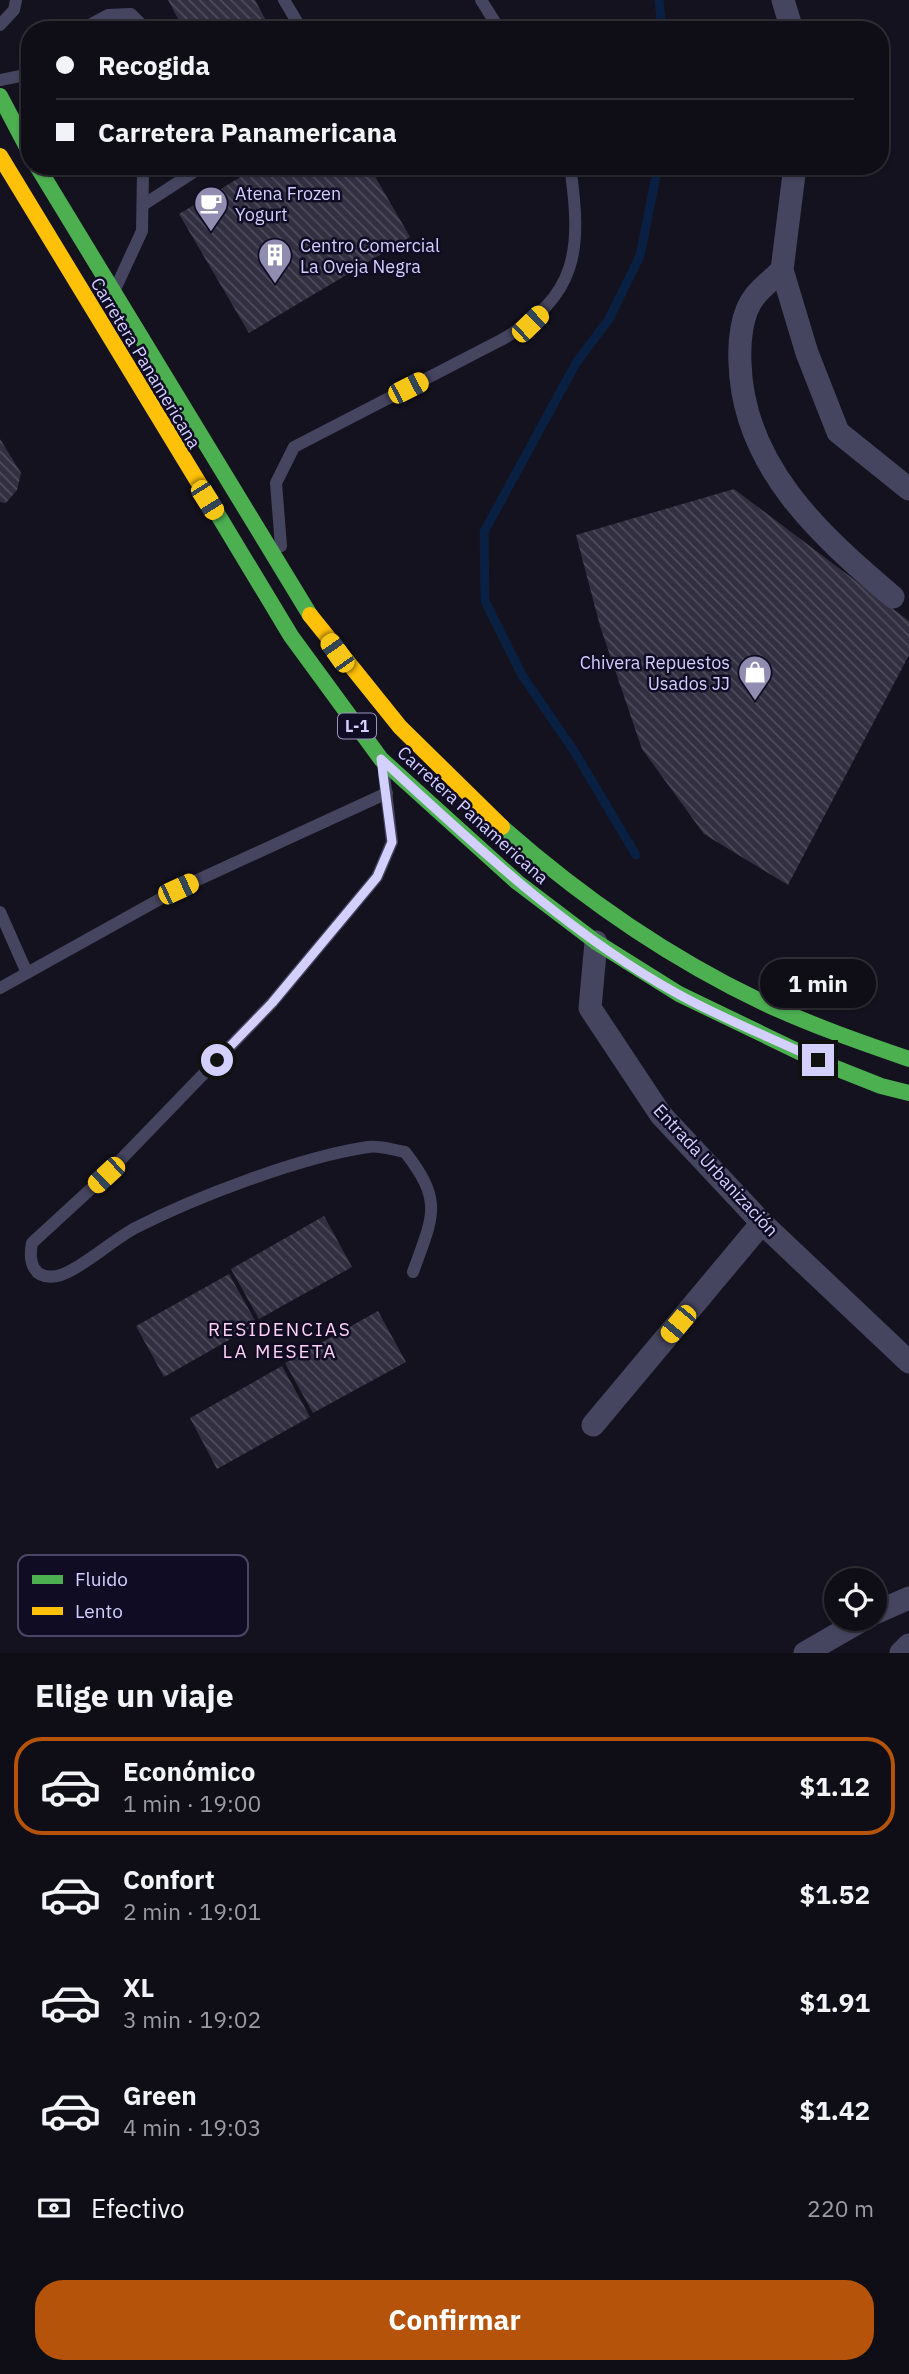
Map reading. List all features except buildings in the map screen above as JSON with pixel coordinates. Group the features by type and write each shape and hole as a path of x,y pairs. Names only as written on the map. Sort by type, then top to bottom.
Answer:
{"main road":[{"path":"0,96 21,136"},
{"name":"Carretera Panamericana","path":"0,156 291,636 381,759 517,882 596,942 679,995 818,1060 881,1086 909,1093"},
{"name":"Carretera Panamericana","path":"43,175 283,570 351,673 421,753 566,881 642,934 747,995 814,1024 909,1059"}],"street":[{"path":"783,0 789,21"},
{"path":"794,175 782,270 807,353 838,432 909,489"},
{"path":"782,270 753,298 739,340 741,397 764,458 796,505 857,566 893,597"},
{"name":"Entrada Urbanización","path":"596,942 590,1008 661,1115 762,1223 909,1362"},
{"path":"593,1425 762,1223"},
{"path":"887,1608 909,1598"},
{"path":"805,1653 843,1631"},
{"path":"901,1653 909,1645"}],"lane":[{"path":"0,25 14,10 16,0"},
{"path":"284,0 297,21"},
{"path":"481,0 494,21"},
{"path":"97,21 108,15 131,14 138,21"},
{"path":"0,80 21,76"},
{"path":"96,317 114,289 142,231 144,175"},
{"path":"143,205 189,175"},
{"path":"283,570 276,484 294,447 530,324 555,299 571,264 577,225 571,175"},
{"path":"381,759 392,842 377,877 272,1003 106,1175 32,1243 29,1256 33,1270 43,1277 60,1276 134,1229 200,1201 298,1164 370,1146 405,1152 427,1180 432,1218 413,1272"},
{"path":"0,988 178,889 387,793"},
{"path":"0,912 27,974"}],"waterway":[{"path":"659,0 661,21"},
{"path":"636,855 574,751 522,675 485,601 484,532 576,363 609,319 640,256 656,175"}],"traffic: fast":[{"path":"0,96 21,136"},
{"path":"42,175 310,615"},
{"path":"200,485 291,636 381,759 517,882 596,942 679,994 818,1061 881,1086 909,1093"},
{"path":"502,827 594,901 694,966 782,1011 909,1059"}],"traffic: slow":[{"path":"0,156 200,485"},
{"path":"310,615 400,727 502,827"}],"place":[{"name":"Atena Frozen Yogurt","path":"211,233"},
{"name":"Centro Comercial La Oveja Negra","path":"275,285"},
{"name":"Chivera Repuestos Usados JJ","path":"755,702"}],"district":[{"name":"RESIDENCIAS LA MESETA","path":"280,1340"}],"route":[{"path":"217,1060 272,1003 377,877 392,842 381,759 517,882 596,942 679,995 818,1060"}]}
